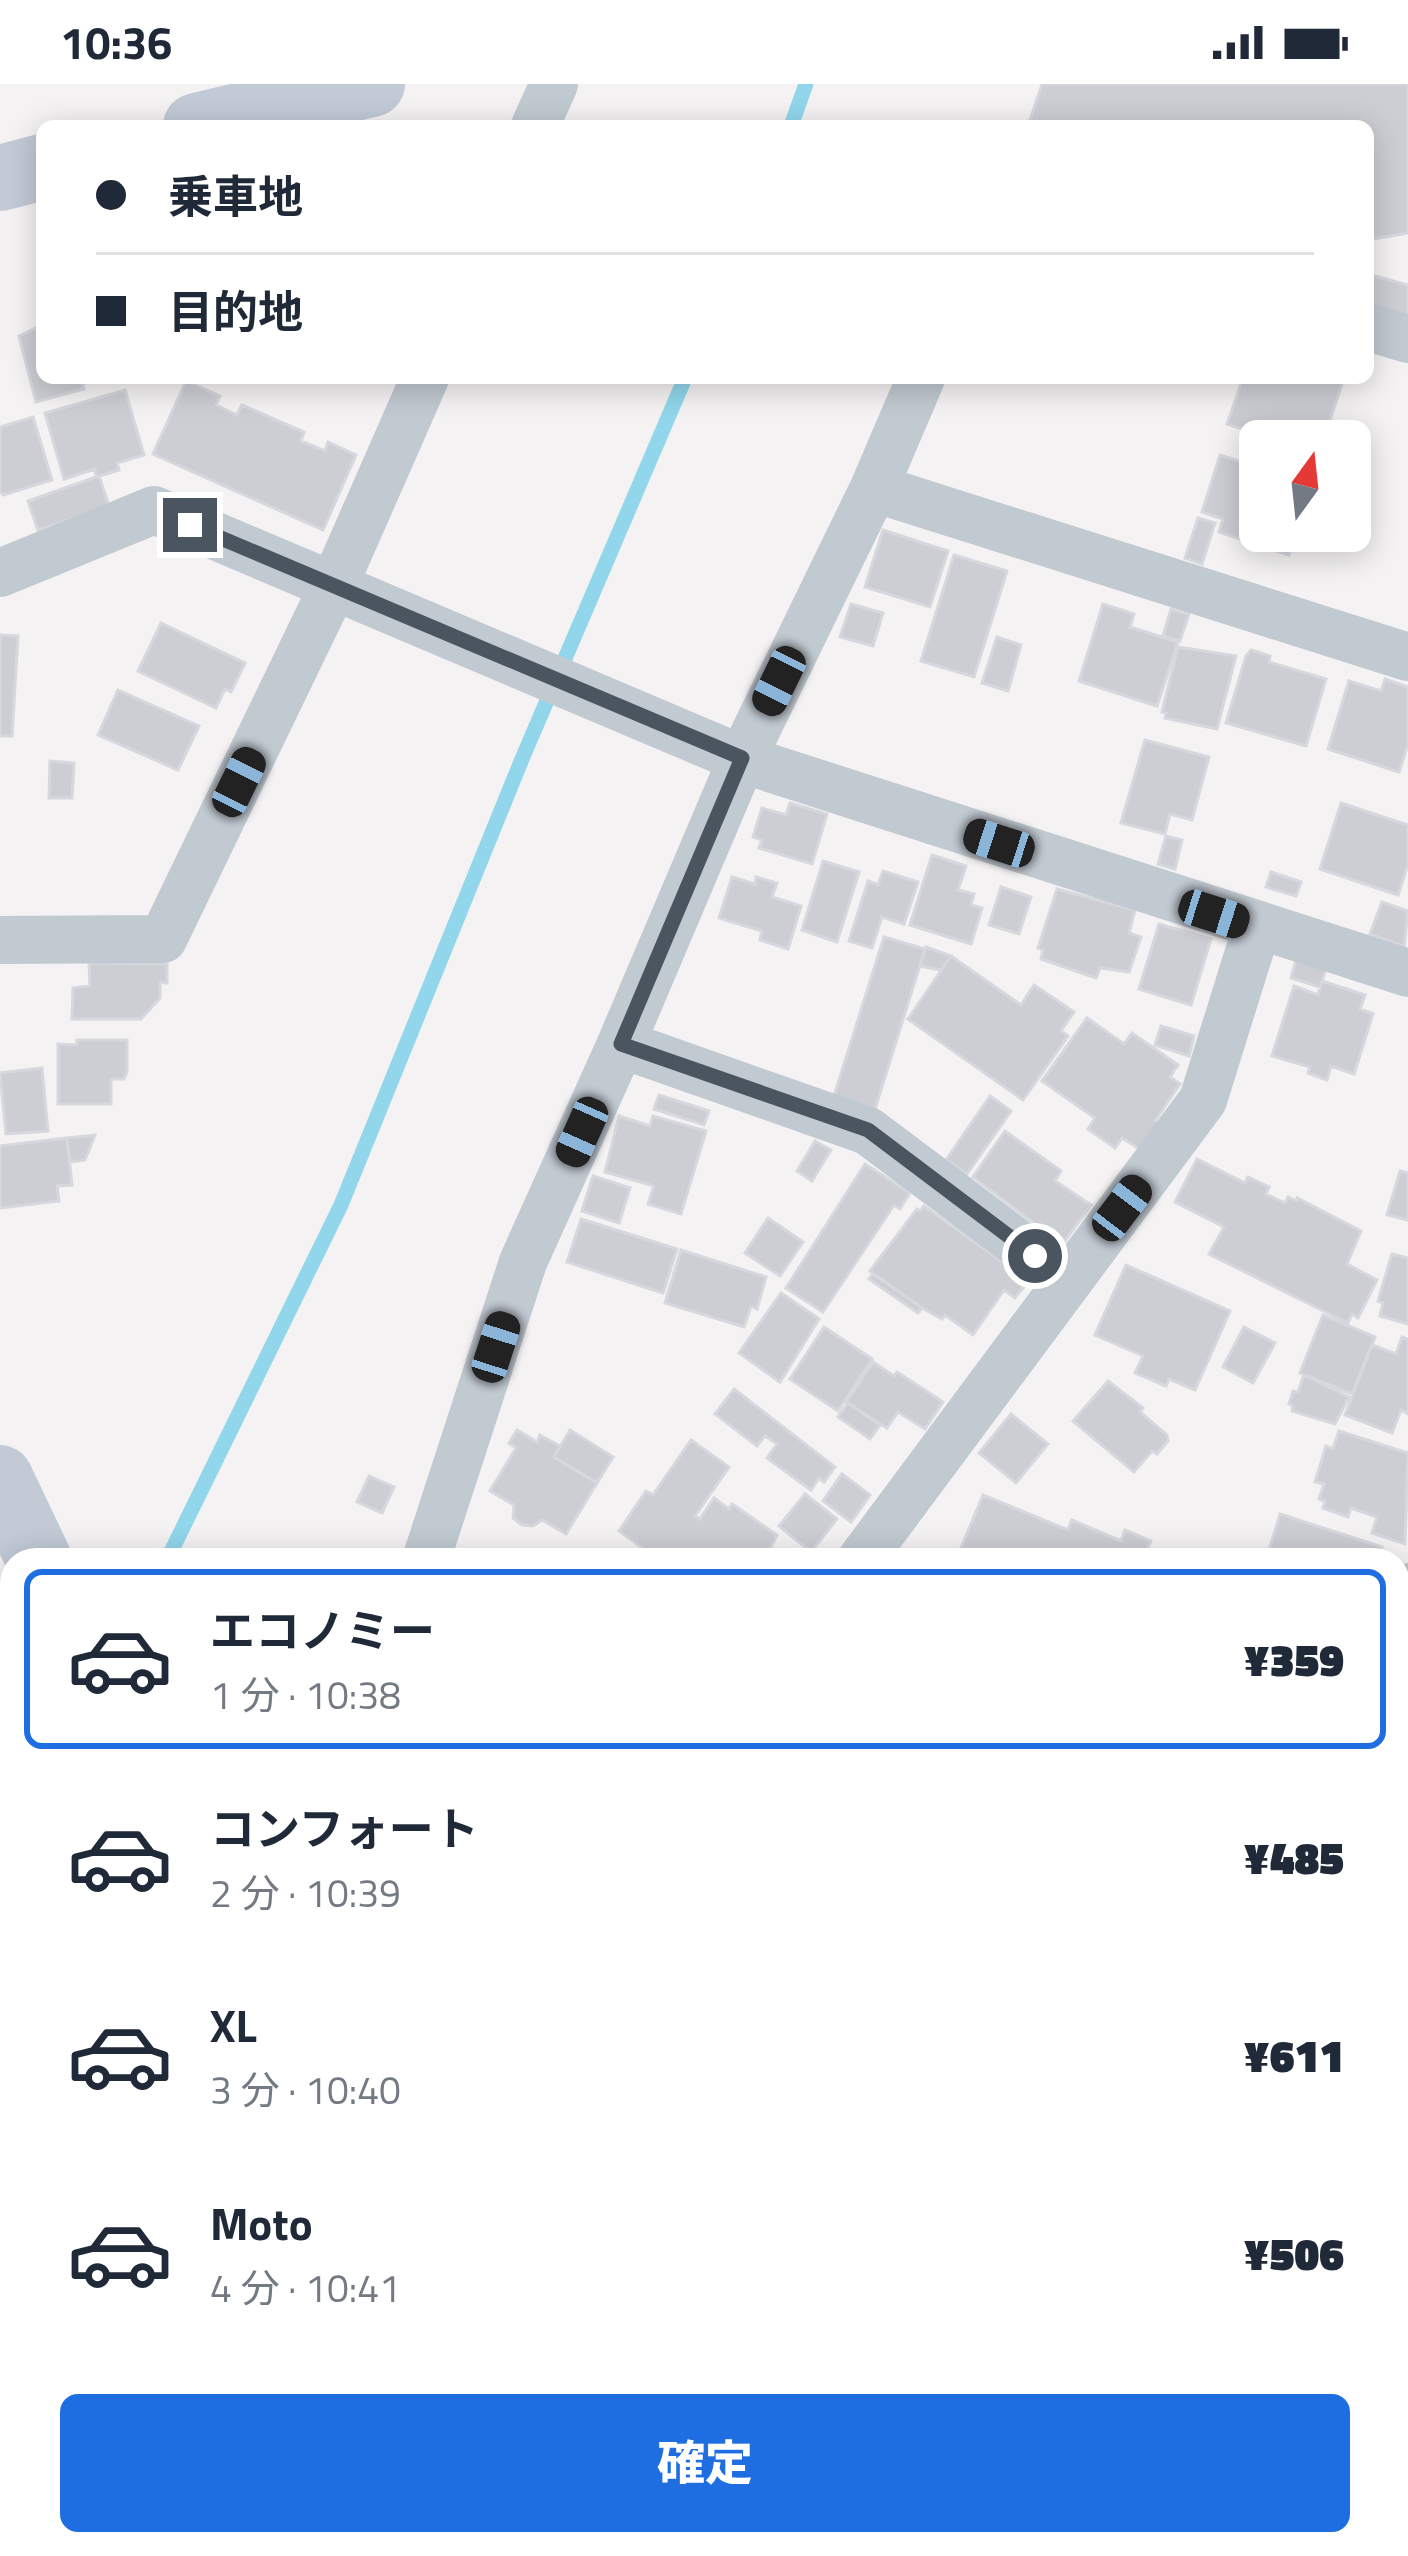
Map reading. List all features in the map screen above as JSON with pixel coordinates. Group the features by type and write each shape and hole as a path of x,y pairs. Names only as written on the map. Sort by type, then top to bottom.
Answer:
{"main road":[{"path":"221,120 372,84"},
{"path":"0,178 36,169"},
{"path":"0,1478 33,1548"}],"street":[{"path":"538,120 554,84"},
{"path":"1374,329 1408,339"},
{"path":"0,940 163,939 334,585 422,384"},
{"path":"430,1548 523,1262 742,758 874,488 918,384"},
{"path":"874,488 1408,657"},
{"path":"0,573 154,510 742,758 1408,973"},
{"path":"870,1548 1203,1100 1257,928"},
{"path":"621,1044 868,1130 1068,1281"}],"building":[{"path":"1042,84 1408,84 1408,233 1374,239 1374,120 1030,120"},
{"path":"1374,276 1408,285 1408,319 1374,309"},
{"path":"36,328 36,384 82,384 84,389 36,402 19,336"},
{"path":"185,384 193,384 220,396 216,405 237,415 242,405 304,432 301,441 325,451 328,442 356,455 323,530 153,454"},
{"path":"1241,384 1342,384 1330,420 1239,420 1239,428 1227,424"},
{"path":"125,390 144,455 117,463 119,470 96,477 95,469 64,479 45,413"},
{"path":"33,417 52,480 3,495 0,427"},
{"path":"1220,455 1239,461 1239,539 1219,532 1223,519 1202,512"},
{"path":"99,476 109,506 38,530 28,501"},
{"path":"1198,518 1215,523 1202,564 1185,558"},
{"path":"883,530 948,551 930,607 865,587"},
{"path":"954,555 1007,571 974,677 921,661"},
{"path":"851,604 883,613 873,646 840,637"},
{"path":"1103,604 1134,614 1130,627 1178,642 1157,706 1079,681"},
{"path":"1171,609 1189,614 1180,641 1163,636"},
{"path":"161,623 245,663 231,692 225,689 216,708 138,671"},
{"path":"0,635 18,636 12,736 0,736"},
{"path":"997,637 1021,645 1008,691 982,683"},
{"path":"1178,647 1236,656 1217,729 1165,718 1162,712"},
{"path":"1251,650 1270,656 1269,662 1326,679 1306,746 1226,723"},
{"path":"1385,679 1408,687 1408,744 1399,772 1328,749 1349,681 1381,691"},
{"path":"118,690 199,726 178,770 98,735"},
{"path":"1145,740 1209,757 1192,820 1170,814 1165,834 1121,823"},
{"path":"50,761 74,763 72,798 49,798"},
{"path":"790,803 827,814 812,864 759,848 762,840 753,837 762,808 786,815"},
{"path":"1341,803 1408,825 1408,864 1398,895 1320,869"},
{"path":"1166,836 1182,840 1175,869 1158,864"},
{"path":"932,855 966,866 958,890 974,894 971,905 982,908 971,944 910,925"},
{"path":"823,861 859,872 837,942 802,930"},
{"path":"883,871 918,882 904,924 882,917 872,948 849,941 868,881 878,885"},
{"path":"1271,872 1301,882 1296,896 1266,887"},
{"path":"732,877 755,884 756,877 777,883 772,897 801,906 788,949 760,940 762,931 719,918"},
{"path":"1001,887 1031,897 1019,934 989,925"},
{"path":"1057,889 1135,910 1129,933 1141,937 1129,972 1100,968 1096,978 1041,959 1043,950 1038,948"},
{"path":"1382,902 1408,911 1404,947 1370,934"},
{"path":"1159,924 1211,939 1191,1005 1139,989"},
{"path":"884,937 925,949 875,1109 834,1096"},
{"path":"926,947 951,956 941,970 920,966"},
{"path":"951,956 1021,1005 1034,985 1074,1012 1061,1031 1068,1036 1023,1100 908,1019"},
{"path":"1296,960 1326,968 1320,987 1291,978"},
{"path":"89,963 167,964 167,983 160,982 160,998 141,1019 72,1019 73,988 90,986"},
{"path":"1322,981 1365,995 1360,1009 1373,1014 1354,1074 1331,1066 1327,1080 1308,1073 1310,1067 1272,1056 1294,986 1318,995"},
{"path":"1087,1018 1124,1044 1132,1033 1178,1065 1170,1077 1180,1084 1141,1150 1122,1138 1115,1148 1088,1129 1095,1118 1042,1081"},
{"path":"1161,1026 1194,1036 1189,1056 1155,1045"},
{"path":"77,1040 127,1040 127,1072 124,1079 111,1079 111,1104 58,1104 58,1044 77,1045"},
{"path":"42,1068 48,1131 6,1134 0,1073"},
{"path":"659,1095 709,1111 704,1125 654,1109"},
{"path":"990,1096 1011,1111 967,1174 946,1160"},
{"path":"619,1116 650,1126 653,1116 706,1131 681,1214 648,1204 654,1186 605,1172"},
{"path":"1005,1131 1061,1171 1055,1181 1091,1205 1065,1241 973,1177"},
{"path":"95,1135 85,1160 70,1162 67,1138"},
{"path":"67,1138 72,1185 57,1186 59,1201 0,1208 0,1146"},
{"path":"815,1141 831,1150 812,1181 797,1171"},
{"path":"1197,1159 1245,1183 1248,1177 1269,1187 1266,1194 1285,1203 1288,1197 1297,1198 1361,1231 1347,1264 1377,1280 1358,1318 1352,1314 1348,1323 1209,1254 1224,1227 1175,1202"},
{"path":"865,1164 910,1193 900,1209 894,1205 823,1312 786,1288"},
{"path":"1400,1171 1408,1173 1408,1220 1387,1215"},
{"path":"593,1176 630,1188 619,1223 582,1211"},
{"path":"924,1206 1017,1272 1014,1276 1026,1284 1015,1298 1004,1290 973,1335 945,1315 942,1319 922,1308 870,1271"},
{"path":"768,1218 803,1242 780,1276 745,1253"},
{"path":"581,1219 677,1249 663,1293 567,1262"},
{"path":"681,1250 766,1277 757,1309 751,1306 744,1327 665,1303"},
{"path":"1392,1254 1408,1258 1408,1324 1380,1316 1383,1303 1378,1301"},
{"path":"1126,1265 1230,1311 1195,1390 1169,1379 1166,1386 1135,1373 1143,1356 1095,1335"},
{"path":"873,1274 922,1308 918,1313 869,1279"},
{"path":"781,1293 819,1319 780,1382 739,1353"},
{"path":"1323,1315 1375,1337 1352,1394 1300,1373"},
{"path":"824,1327 872,1359 838,1411 790,1379"},
{"path":"1244,1327 1275,1343 1253,1383 1223,1367"},
{"path":"1402,1337 1408,1339 1408,1414 1401,1410 1392,1433 1345,1415 1372,1345 1396,1354"},
{"path":"873,1362 943,1402 925,1429 898,1412 887,1428 846,1402"},
{"path":"1304,1375 1349,1397 1335,1424 1292,1411 1293,1391 1298,1392"},
{"path":"1108,1381 1143,1408 1140,1412 1167,1435 1168,1441 1157,1454 1152,1451 1134,1472 1073,1421"},
{"path":"734,1389 835,1467 824,1482 819,1478 811,1490 767,1458 777,1444 765,1436 757,1446 715,1414"},
{"path":"848,1403 880,1425 870,1439 838,1417"},
{"path":"1011,1414 1048,1444 1016,1483 979,1453"},
{"path":"517,1430 537,1442 540,1435 560,1446 554,1457 597,1483 566,1534 542,1520 533,1526 522,1525 513,1518 514,1505 490,1491 516,1448 509,1443"},
{"path":"570,1430 613,1457 597,1483 554,1457"},
{"path":"1339,1431 1408,1453 1405,1544 1372,1533 1377,1517 1351,1508 1348,1517 1323,1508 1325,1501 1319,1499 1324,1484 1315,1482 1326,1446 1333,1449"},
{"path":"691,1440 729,1467 695,1516 700,1519 714,1498 729,1509 732,1504 777,1535 771,1548 642,1548 619,1531 646,1491 653,1495"},
{"path":"842,1474 870,1495 851,1522 823,1501"},
{"path":"369,1476 394,1487 382,1513 357,1502"},
{"path":"805,1494 837,1519 814,1548 806,1548 779,1526"},
{"path":"983,1495 1068,1530 1072,1520 1121,1541 1125,1530 1151,1541 1148,1548 961,1548"},
{"path":"1280,1514 1382,1547 1382,1548 1270,1548"}],"waterway":[{"path":"793,120 806,84"},
{"path":"173,1548 341,1205 522,759 682,384"}],"route":[{"path":"190,525 742,758 621,1044 868,1130 1035,1256"}]}
